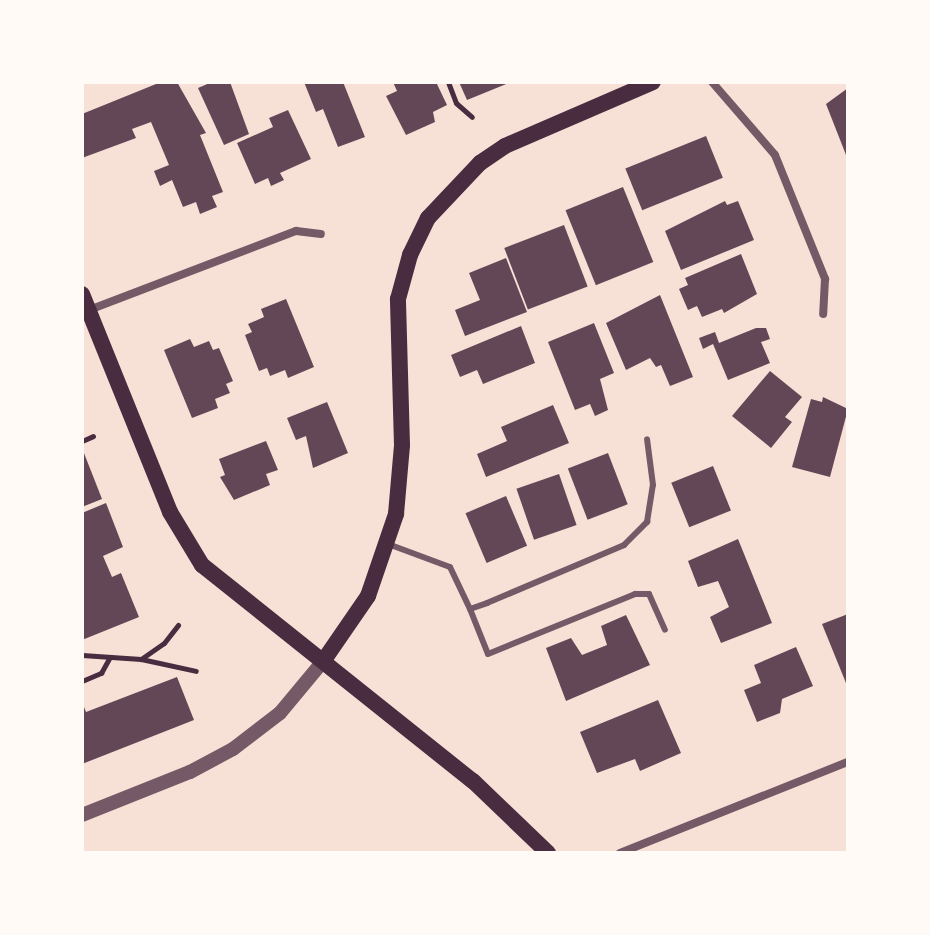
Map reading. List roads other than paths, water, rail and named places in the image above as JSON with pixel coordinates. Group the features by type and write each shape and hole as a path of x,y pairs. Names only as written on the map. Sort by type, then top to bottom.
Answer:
{"main road":[{"path":"324,660 368,596 388,544 402,460 398,299 410,255 428,218 480,163 505,146 653,82"},
{"path":"85,302 186,543 235,594 324,660 473,781 548,853"}],"street":[{"path":"712,82 775,155 825,279 823,314"},
{"path":"85,302 296,231 321,234"},
{"path":"82,815 190,772 233,749 280,713 324,660"},
{"path":"620,853 848,762"}],"lane":[{"path":"470,609 624,545 647,522 653,485 647,439"},
{"path":"388,544 450,567 488,654 635,594 649,594 665,630"}]}
